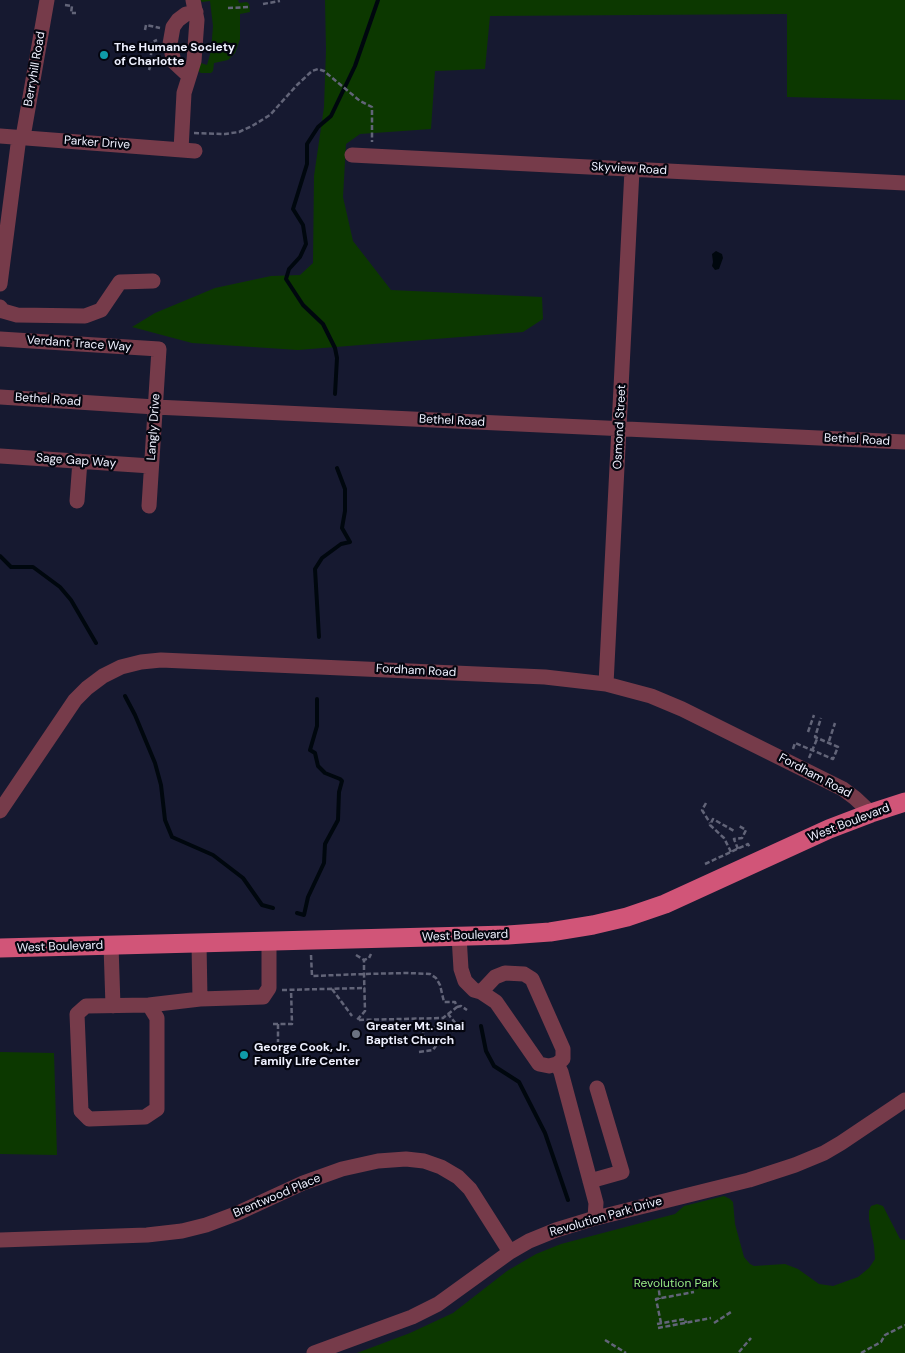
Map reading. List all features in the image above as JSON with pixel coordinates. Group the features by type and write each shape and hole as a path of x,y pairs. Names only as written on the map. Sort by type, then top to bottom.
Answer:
{"main road":[{"name":"West Boulevard","path":"0,948 550,932 627,917 684,897 805,840 870,813 905,802"}],"street":[{"name":"Berryhill Road","path":"0,284 21,137 47,0"},
{"path":"195,6 197,20 194,61 189,76 174,62 170,44 173,27 178,20 195,6"},
{"name":"Parker Drive","path":"0,136 188,150 184,92 189,76"},
{"name":"Skyview Road","path":"352,155 905,183"},
{"name":"Osmond Street","path":"606,684 632,170"},
{"path":"0,307 4,311 17,315 85,316 101,310 120,282 153,281"},
{"name":"Verdant Trace Way","path":"0,339 158,349"},
{"name":"Langly Drive","path":"149,506 158,349"},
{"name":"Bethel Road","path":"0,397 905,442"},
{"name":"Sage Gap Way","path":"0,456 151,466"},
{"path":"78,501 80,461"},
{"name":"Fordham Road","path":"0,811 75,700 87,688 103,676 121,667 161,660 517,676 579,680 606,684 651,696 682,709 843,789 870,813"},
{"path":"459,936 461,970 465,981 474,990 481,992 496,1002 539,1064 549,1066 557,1064 563,1059 563,1049 532,979 524,974 504,973 494,977 481,992"},
{"path":"149,1006 157,1018 158,1109 145,1117 89,1119 81,1111 77,1014 86,1006 149,1006 200,999 263,997 269,988 269,941"},
{"path":"199,943 200,999"},
{"path":"111,945 113,1006"},
{"path":"557,1064 561,1072 596,1203 595,1218"},
{"path":"590,1181 622,1172 597,1088"},
{"name":"Revolution Park Drive","path":"314,1353 412,1317 444,1300 510,1252 529,1241 556,1230 595,1218 749,1180 795,1166 841,1143 905,1100"},
{"name":"Brentwood Place","path":"0,1240 147,1235 182,1231 206,1225 238,1213 303,1183 342,1169 378,1161 406,1158 424,1161 441,1167 458,1178 470,1189 510,1252"}],"path":[{"path":"263,4 280,2"},
{"path":"65,5 72,6 71,13 76,13"},
{"path":"228,8 250,7"},
{"path":"145,30 146,25 164,28"},
{"path":"149,70 152,42 161,40"},
{"path":"190,132 225,134 239,132 252,126 270,115 297,85 312,71 318,69 324,71 348,91 372,107 372,149"},
{"path":"808,732 814,715"},
{"path":"809,758 817,739 815,738 821,718"},
{"path":"830,741 835,723"},
{"path":"792,750 796,743 833,759 838,747 817,739"},
{"path":"706,803 702,810 710,825 724,838 731,852"},
{"path":"710,823 713,819 734,831"},
{"path":"738,849 734,839 742,838 746,830 739,826"},
{"path":"705,864 748,844 750,848"},
{"path":"355,954 364,960"},
{"path":"364,960 369,958 371,954"},
{"path":"311,955 312,976 430,974 436,978 440,985 444,1002 455,1002 457,1007"},
{"path":"364,960 365,1011 357,1020 443,1018 457,1007 464,1007 467,1010"},
{"path":"278,990 365,988"},
{"path":"332,989 352,1016"},
{"path":"273,1024 292,1024 291,990"},
{"path":"419,1052 433,1050 440,1040 437,1037 424,1041 423,1029 426,1027 453,1032 456,1029 457,1024 448,1014"},
{"path":"278,1024 278,1042"},
{"path":"658,1283 660,1299"},
{"path":"686,1322 685,1319 659,1324 656,1299 694,1292"},
{"path":"714,1323 731,1312"},
{"path":"658,1328 711,1318"},
{"path":"861,1353 881,1342 885,1335 905,1325"},
{"path":"739,1352 751,1338"},
{"path":"605,1340 626,1353"}],"green space":[{"path":"200,0 238,0 239,3 247,2 249,4 250,12 240,14 240,39 235,53 228,60 214,63 211,73 201,73 198,71 201,63 207,65 211,51 213,26 210,1 202,2"},
{"path":"325,0 905,0 905,100 787,97 787,14 490,16 485,69 435,71 431,129 360,134 346,144 343,197 353,241 391,290 542,297 543,319 523,332 298,350 192,343 132,327 155,313 215,288 271,276 300,275 313,263 314,176 324,107"},
{"path":"0,1052 54,1053 57,1155 0,1154"},
{"name":"Revolution Park","path":"724,1196 733,1202 735,1224 744,1257 750,1264 754,1266 785,1264 798,1269 819,1284 833,1286 858,1277 869,1268 875,1259 869,1211 871,1206 877,1204 883,1206 900,1239 905,1240 905,1353 357,1353 410,1333 453,1313 507,1271 536,1254 561,1244 675,1214 684,1206"}],"shaded area":[{"path":"716,251 722,254 723,258 719,269 715,270 712,266 712,254"}],"waterway":[{"path":"335,394 337,358 335,348 323,324 303,305 286,279 289,269 300,257 306,244 303,225 293,209 307,164 307,144 318,127 331,116 355,66 378,0"},
{"path":"319,637 315,569 322,558 341,544 350,542 342,528 345,511 345,489 337,468"},
{"path":"0,556 11,567 33,567 60,587 71,600 96,643"},
{"path":"125,696 155,763 161,785 165,820 172,837 213,855 243,878 262,905 273,908"},
{"path":"297,913 304,915 308,897 324,863 325,844 338,820 339,792 342,781 325,773 318,766 315,753 310,750 317,726 317,699"},
{"path":"481,1026 486,1051 494,1066 519,1082 545,1133 568,1200"}],"place":[{"name":"The Humane Society of Charlotte","path":"104,55"},
{"name":"Greater Mt. Sinai Baptist Church","path":"356,1034"},
{"name":"George Cook, Jr. Family Life Center","path":"244,1055"}]}
